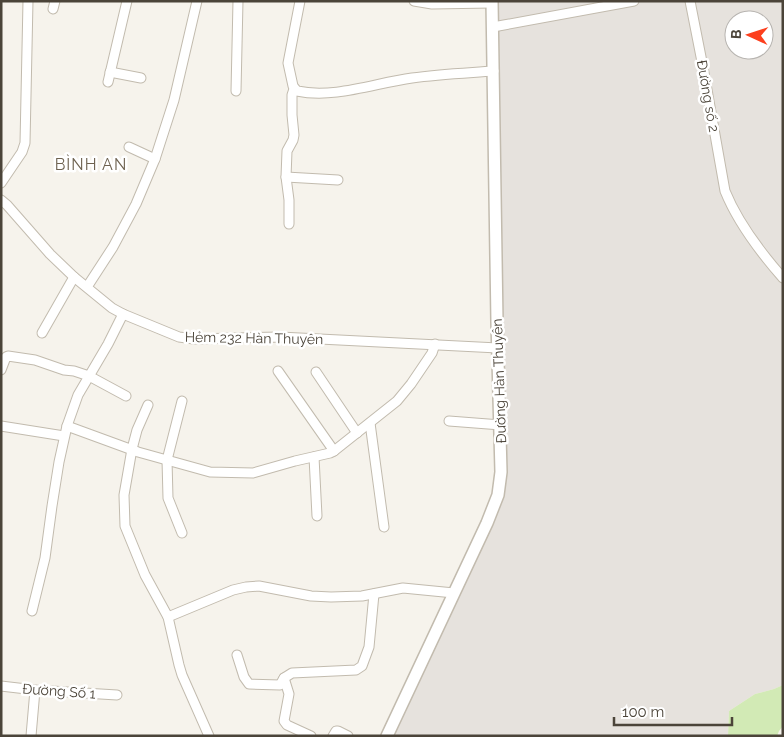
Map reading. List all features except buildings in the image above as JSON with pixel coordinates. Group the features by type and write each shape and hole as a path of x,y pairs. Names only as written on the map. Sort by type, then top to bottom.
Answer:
{"street":[{"path":"1,183 19,158 25,143 28,1"},
{"path":"108,82 127,1"},
{"path":"88,287 132,213 155,159 174,100 198,1"},
{"path":"236,90 238,1"},
{"path":"289,224 289,200 286,177 287,151 294,135 292,95 294,89 288,63 300,1"},
{"path":"414,1 432,4 492,2"},
{"path":"493,27 634,1"},
{"name":"Đường số 2","path":"690,1 704,67 725,191 751,238 783,278"},
{"name":"Đường Hàn Thuyên","path":"386,736 487,523 498,495 501,472 501,425 492,2"},
{"path":"294,89 320,94 412,78 494,71"},
{"path":"110,72 140,78"},
{"path":"129,147 155,159"},
{"path":"286,177 338,180"},
{"name":"Hẻm 232 Hàn Thuyên","path":"3,205 74,277 112,308 179,337 194,340 280,337 498,348"},
{"path":"42,333 74,277"},
{"path":"32,611 45,558 52,506 67,426 78,395 123,314"},
{"path":"67,426 132,449 210,472 253,473 334,451 402,396 432,353 435,344"},
{"path":"1,370 8,356 35,360 89,376 126,396"},
{"path":"278,371 334,451"},
{"path":"316,372 357,433"},
{"path":"182,401 167,460 168,498 182,533"},
{"path":"148,405 137,430 132,449 124,495 125,526 145,575 168,617 182,675 209,736"},
{"path":"449,421 501,425"},
{"path":"370,423 384,527"},
{"path":"1,426 64,436"},
{"path":"314,457 317,516"},
{"path":"168,617 233,590 246,587 259,586 311,596 331,597 362,596 403,588 454,594"},
{"path":"237,655 244,677 249,684 280,685 284,678 292,673 356,670 362,666 369,647 374,594"},
{"path":"284,678 289,694 284,721 287,725 311,736"},
{"name":"Đường Số 1","path":"1,686 117,695"},
{"path":"30,736 35,690"},
{"path":"333,736 338,731 348,736"}],"shaded area":[{"path":"497,1 783,1 783,685 755,694 729,711 728,736 391,736 502,496 502,322"}],"green space":[{"path":"783,685 783,726 777,736 728,736 729,711 755,694"}],"district":[{"name":"BÌNH AN","path":"91,164"}]}
